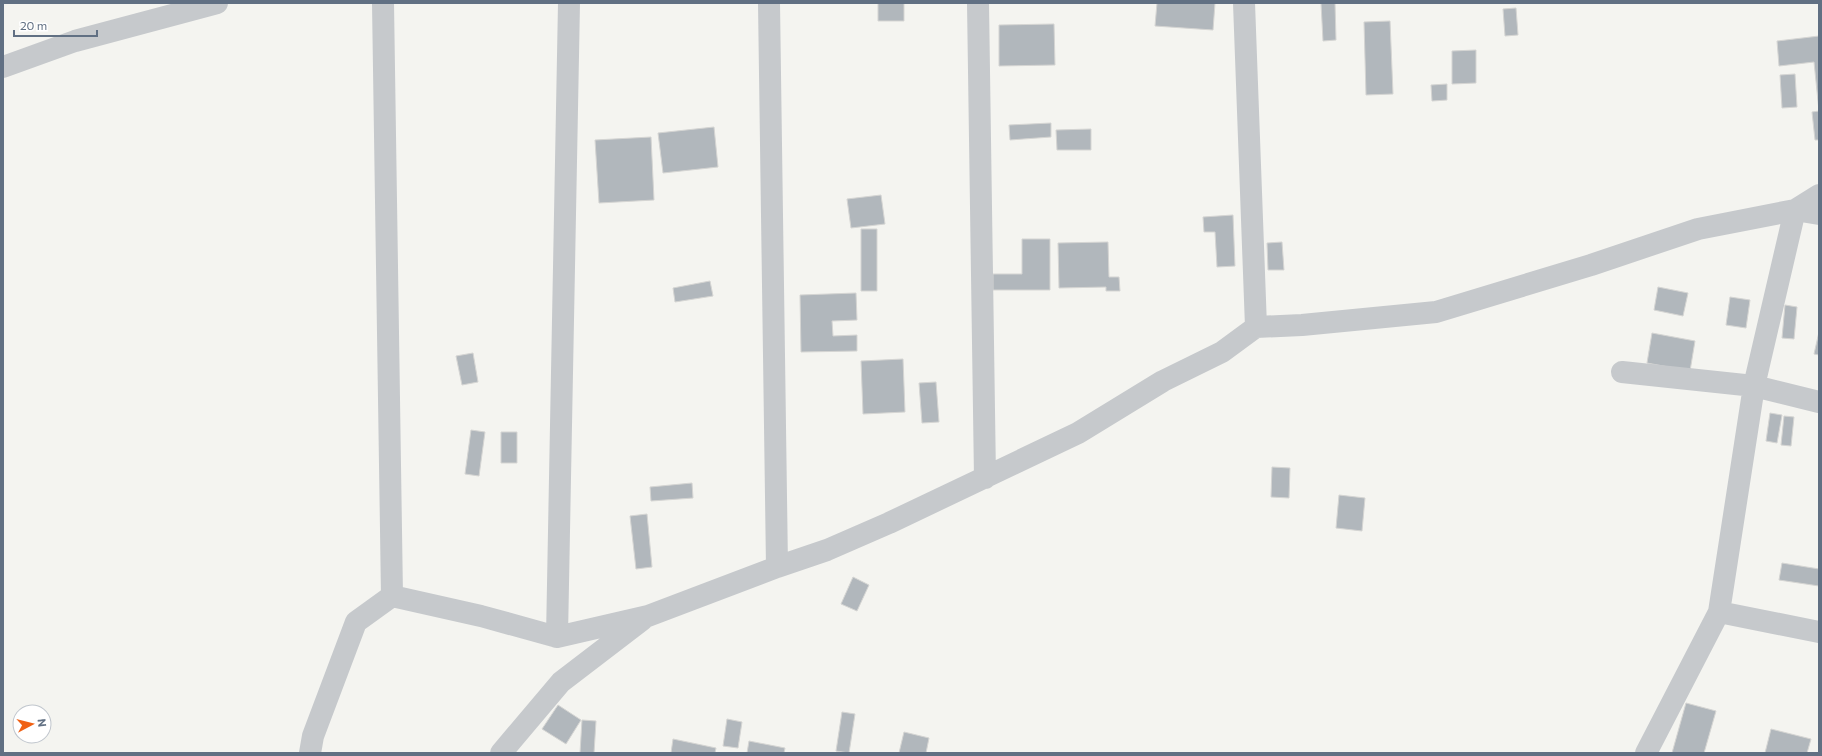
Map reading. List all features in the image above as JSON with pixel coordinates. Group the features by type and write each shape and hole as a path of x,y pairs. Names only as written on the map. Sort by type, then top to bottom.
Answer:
{"street":[{"path":"3,67 75,41 217,3"},
{"path":"383,3 392,596"},
{"path":"557,637 569,3"},
{"path":"769,3 777,567"},
{"path":"978,3 985,478"},
{"path":"1244,3 1256,327"},
{"path":"1646,753 1719,612 1754,386 1795,210 1819,195"},
{"path":"310,753 313,736 356,622 392,596 481,616 557,637 648,616 777,567 827,550 1078,434 1163,381 1222,352 1256,327 1302,325 1436,312 1591,265 1698,229 1795,210 1819,214"},
{"path":"1622,372 1754,386 1819,402"},
{"path":"1719,612 1819,632"},
{"path":"501,753 561,682 648,616"}],"building":[{"path":"878,3 904,3 904,21 878,21"},
{"path":"1157,3 1215,3 1213,30 1155,26"},
{"path":"1321,3 1335,3 1336,40 1323,41"},
{"path":"1516,8 1518,35 1505,36 1503,9"},
{"path":"1390,21 1393,94 1366,95 1364,22"},
{"path":"1054,24 1055,65 999,66 999,25"},
{"path":"1819,36 1819,111 1814,62 1779,66 1777,41"},
{"path":"1476,50 1476,83 1452,84 1452,51"},
{"path":"1795,74 1797,107 1782,108 1780,75"},
{"path":"1447,84 1447,100 1432,101 1431,85"},
{"path":"1819,111 1819,140 1815,140 1812,112"},
{"path":"1051,123 1051,137 1010,140 1009,125"},
{"path":"714,127 718,167 663,173 658,133"},
{"path":"1091,129 1091,150 1057,150 1056,130"},
{"path":"651,137 654,200 599,203 595,140"},
{"path":"881,195 885,224 851,228 847,199"},
{"path":"1233,215 1235,266 1217,267 1215,232 1204,232 1203,217"},
{"path":"861,229 877,229 877,291 861,291"},
{"path":"1022,239 1050,239 1050,290 993,290 993,274 1022,274"},
{"path":"1108,242 1109,277 1119,277 1120,291 1106,291 1106,287 1059,288 1058,243"},
{"path":"1282,242 1284,270 1268,270 1267,243"},
{"path":"710,281 713,296 675,302 673,288"},
{"path":"1658,287 1688,293 1683,316 1654,310"},
{"path":"856,293 857,320 832,321 833,336 857,335 857,351 801,352 800,295"},
{"path":"1730,297 1750,300 1746,328 1726,325"},
{"path":"1785,305 1797,307 1794,339 1782,338"},
{"path":"1819,332 1819,355 1814,354"},
{"path":"1652,333 1695,341 1690,371 1647,363"},
{"path":"473,353 478,382 462,385 456,356"},
{"path":"903,359 905,412 863,414 861,361"},
{"path":"936,382 939,422 922,423 919,383"},
{"path":"1770,413 1782,415 1777,443 1766,441"},
{"path":"1784,416 1794,417 1791,446 1781,445"},
{"path":"471,430 485,432 479,476 465,474"},
{"path":"501,432 517,432 517,463 501,463"},
{"path":"1272,467 1290,468 1289,498 1271,497"},
{"path":"692,483 693,498 651,501 650,487"},
{"path":"1339,495 1365,498 1362,531 1336,528"},
{"path":"647,514 652,567 636,569 630,516"},
{"path":"1782,563 1819,569 1819,586 1779,580"},
{"path":"853,577 869,585 857,611 841,604"},
{"path":"1686,703 1716,711 1704,753 1672,753"},
{"path":"558,705 581,720 566,744 542,729"},
{"path":"842,712 855,714 849,753 836,751"},
{"path":"727,719 742,722 738,748 723,746"},
{"path":"582,720 596,721 594,753 580,753"},
{"path":"1771,729 1811,739 1807,753 1765,753"},
{"path":"904,732 929,738 926,753 899,753"},
{"path":"673,739 716,748 715,753 671,753"},
{"path":"749,741 785,748 784,753 747,753"}]}
